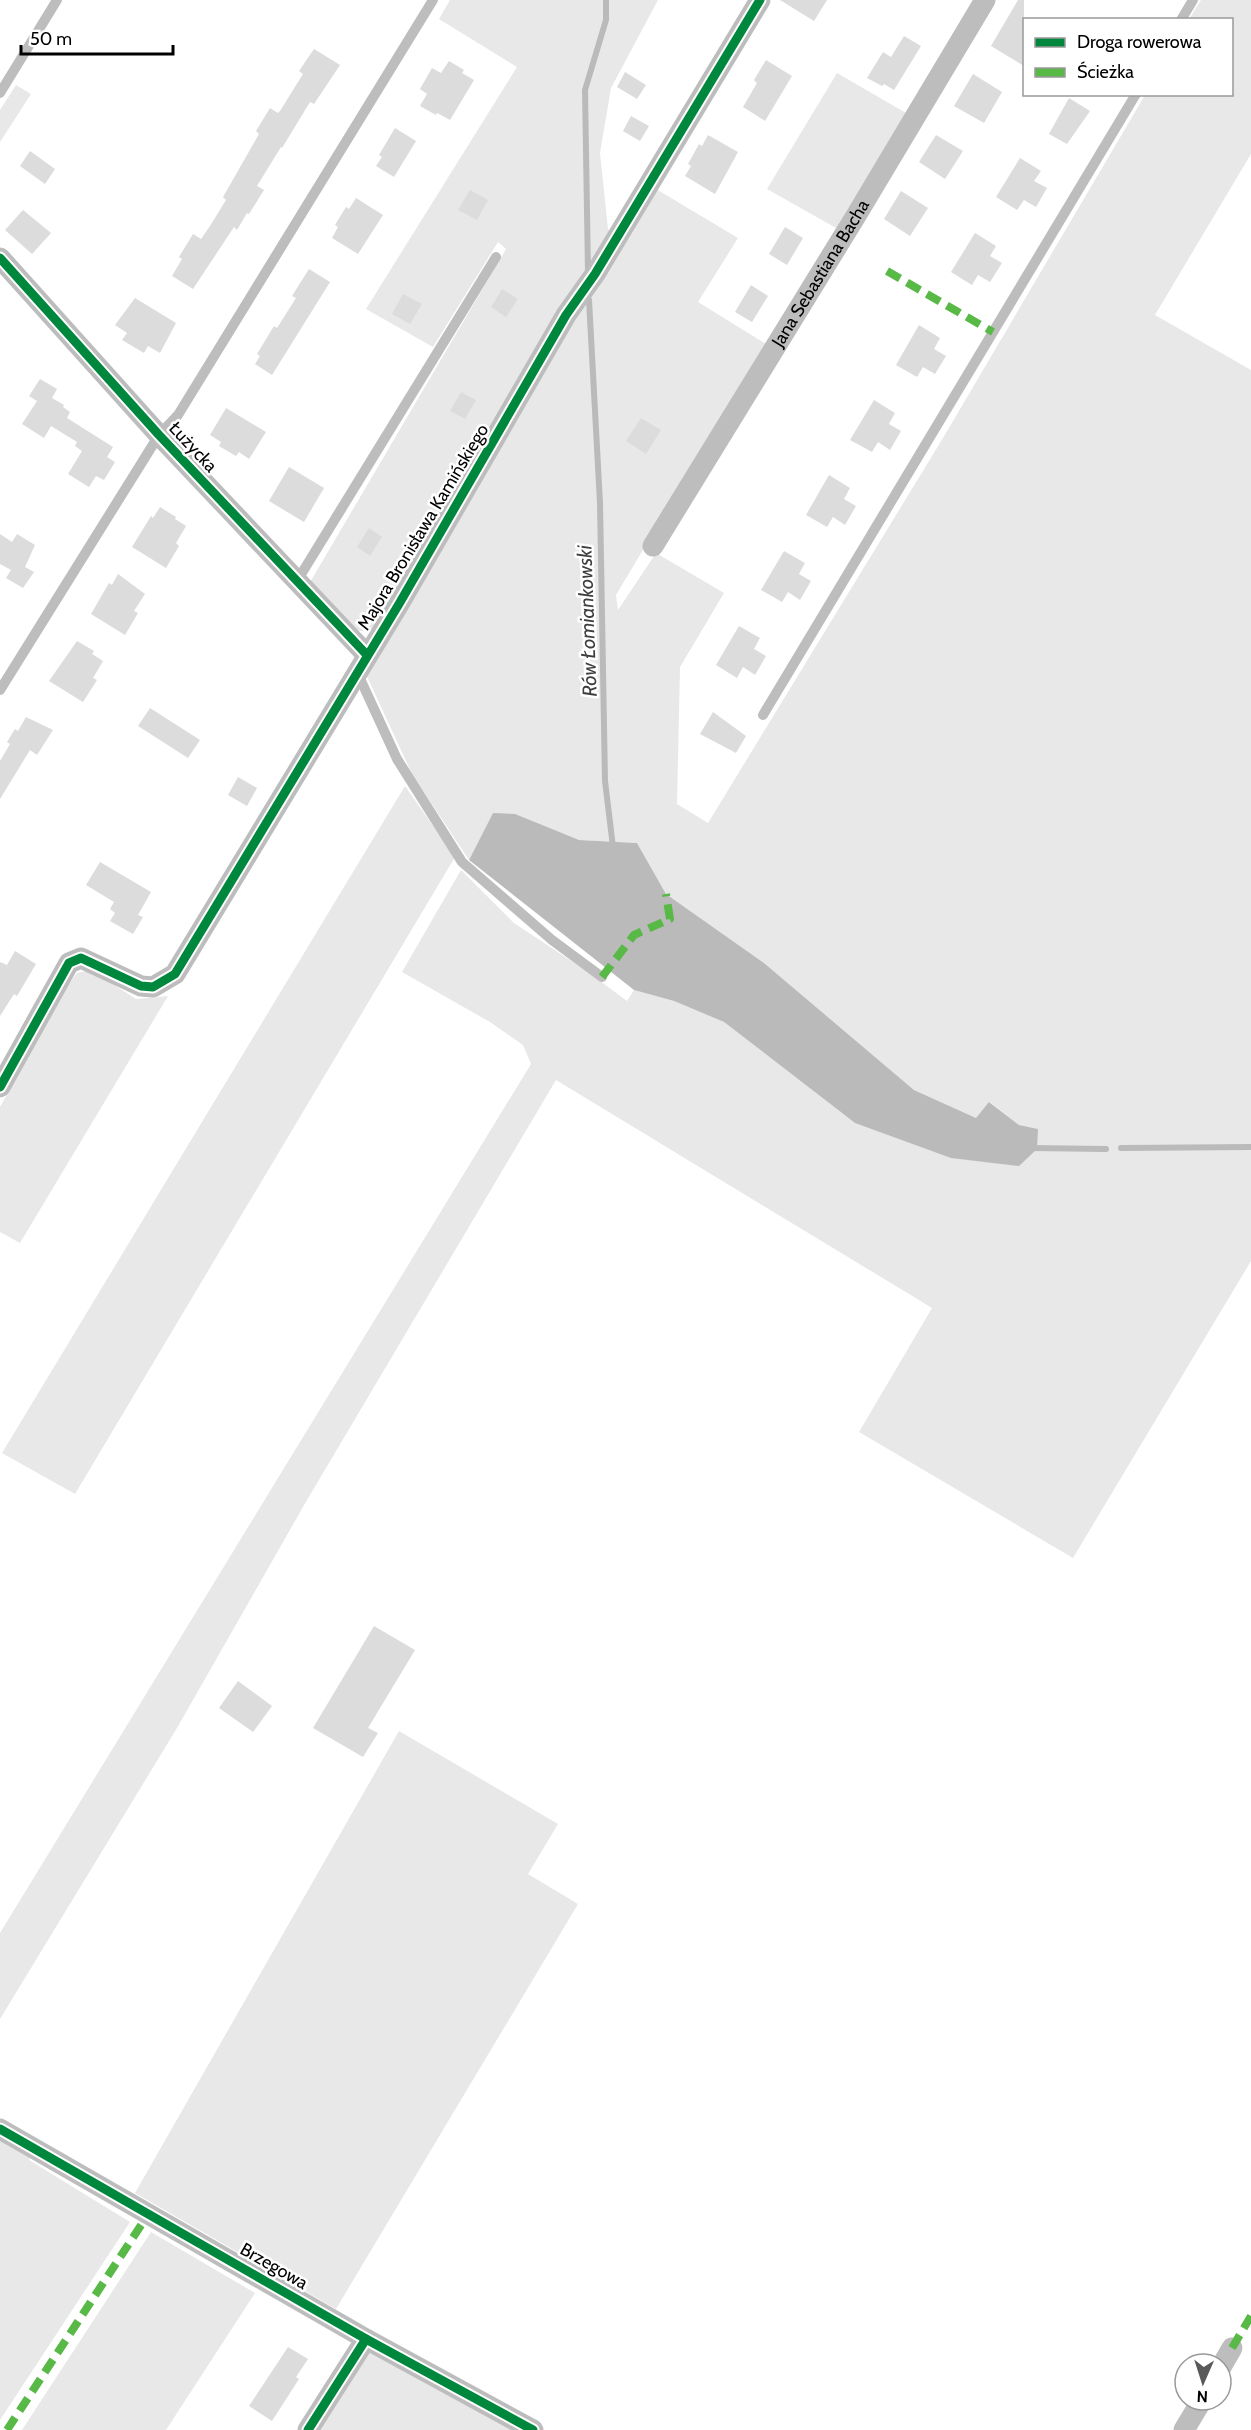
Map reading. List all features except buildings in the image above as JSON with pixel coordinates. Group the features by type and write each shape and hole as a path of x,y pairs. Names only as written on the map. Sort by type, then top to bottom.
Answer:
{"street":[{"name":"Majora Bronisława Kamińskiego","path":"0,1087 69,963 81,958 141,986 153,987 175,974 420,568 566,315 595,274 760,0"},
{"name":"Jana Sebastiana Bacha","path":"652,546 852,223 985,0"},
{"name":"Łużycka","path":"0,258 159,435 297,581 362,663"},
{"name":"Brzegowa","path":"0,2129 366,2339 533,2430"},
{"path":"308,2430 366,2339"},
{"path":"1230,2352 1232,2348"},
{"path":"1184,2430 1195,2412"}],"lane":[{"path":"0,93 57,0"},
{"path":"0,690 159,435 178,415 433,0"},
{"path":"1182,18 1193,0"},
{"path":"763,715 1135,96"},
{"path":"297,581 496,257"},
{"path":"362,663 397,759 462,862 552,940 602,977"}],"shaded area":[{"path":"450,0 658,0 611,88 600,153 608,229 614,233 372,632 352,630 309,584 506,249 498,242 433,347 366,309 517,67 439,19"},
{"path":"1201,0 1251,0 1251,154 1155,315 1251,370 1251,1261 1073,1558 859,1432 932,1308 556,1080 307,1500 177,1728 0,2019 0,1933 531,1064 523,1045 490,1022 402,972 461,870 514,923 627,1001 634,990 674,1001 724,1022 855,1123 1037,1129 1019,1125 990,1102 976,1118 914,1090 764,963 666,894 637,843 579,840 493,813 469,860 412,774 364,670 599,278 656,189 738,238 698,302 766,344 616,595 618,610 656,553 724,593 680,667 677,804 708,823 943,438 1144,96 1233,96 1233,18 1190,18"},
{"path":"837,73 906,113 836,228 767,189"},
{"path":"16,85 31,94 0,142 0,110"},
{"path":"405,786 455,857 75,1494 2,1453"},
{"path":"493,813 515,814 579,840 637,843 666,894 764,963 914,1090 976,1118 989,1102 1019,1125 1038,1129 1037,1149 1019,1166 951,1158 855,1123 724,1022 674,1001 634,990 469,860"},
{"path":"87,971 97,974 136,999 168,996 20,1243 0,1232 0,1107 20,1071 38,1027 77,973"},
{"path":"399,1731 558,1824 528,1874 578,1904 336,2309 135,2193"},
{"path":"0,2137 32,2155 29,2160 130,2222 0,2420"},
{"path":"151,2232 255,2293 166,2430 22,2430"},
{"path":"369,2348 516,2430 317,2430"}],"waterway":[{"name":"Rów Łomiankowski","path":"588,272 585,90 606,20 606,0"},
{"name":"Rów Łomiankowski","path":"589,300 600,503 605,781 613,847"},
{"name":"Rów Łomiankowski","path":"1121,1148 1251,1147"},
{"name":"Rów Łomiankowski","path":"1031,1148 1106,1149"}],"marked path":[{"path":"887,271 993,332"},
{"path":"602,977 634,935 670,919 666,894"},
{"path":"7,2430 149,2213"},
{"path":"1232,2348 1251,2316"}],"cycle path":[{"path":"0,1087 69,963 81,958 141,986 153,987 175,974 399,604 566,315 595,274 760,0"},
{"path":"0,258 159,435 367,655"},
{"path":"0,2129 366,2339 533,2430"},
{"path":"308,2430 366,2339"}]}
